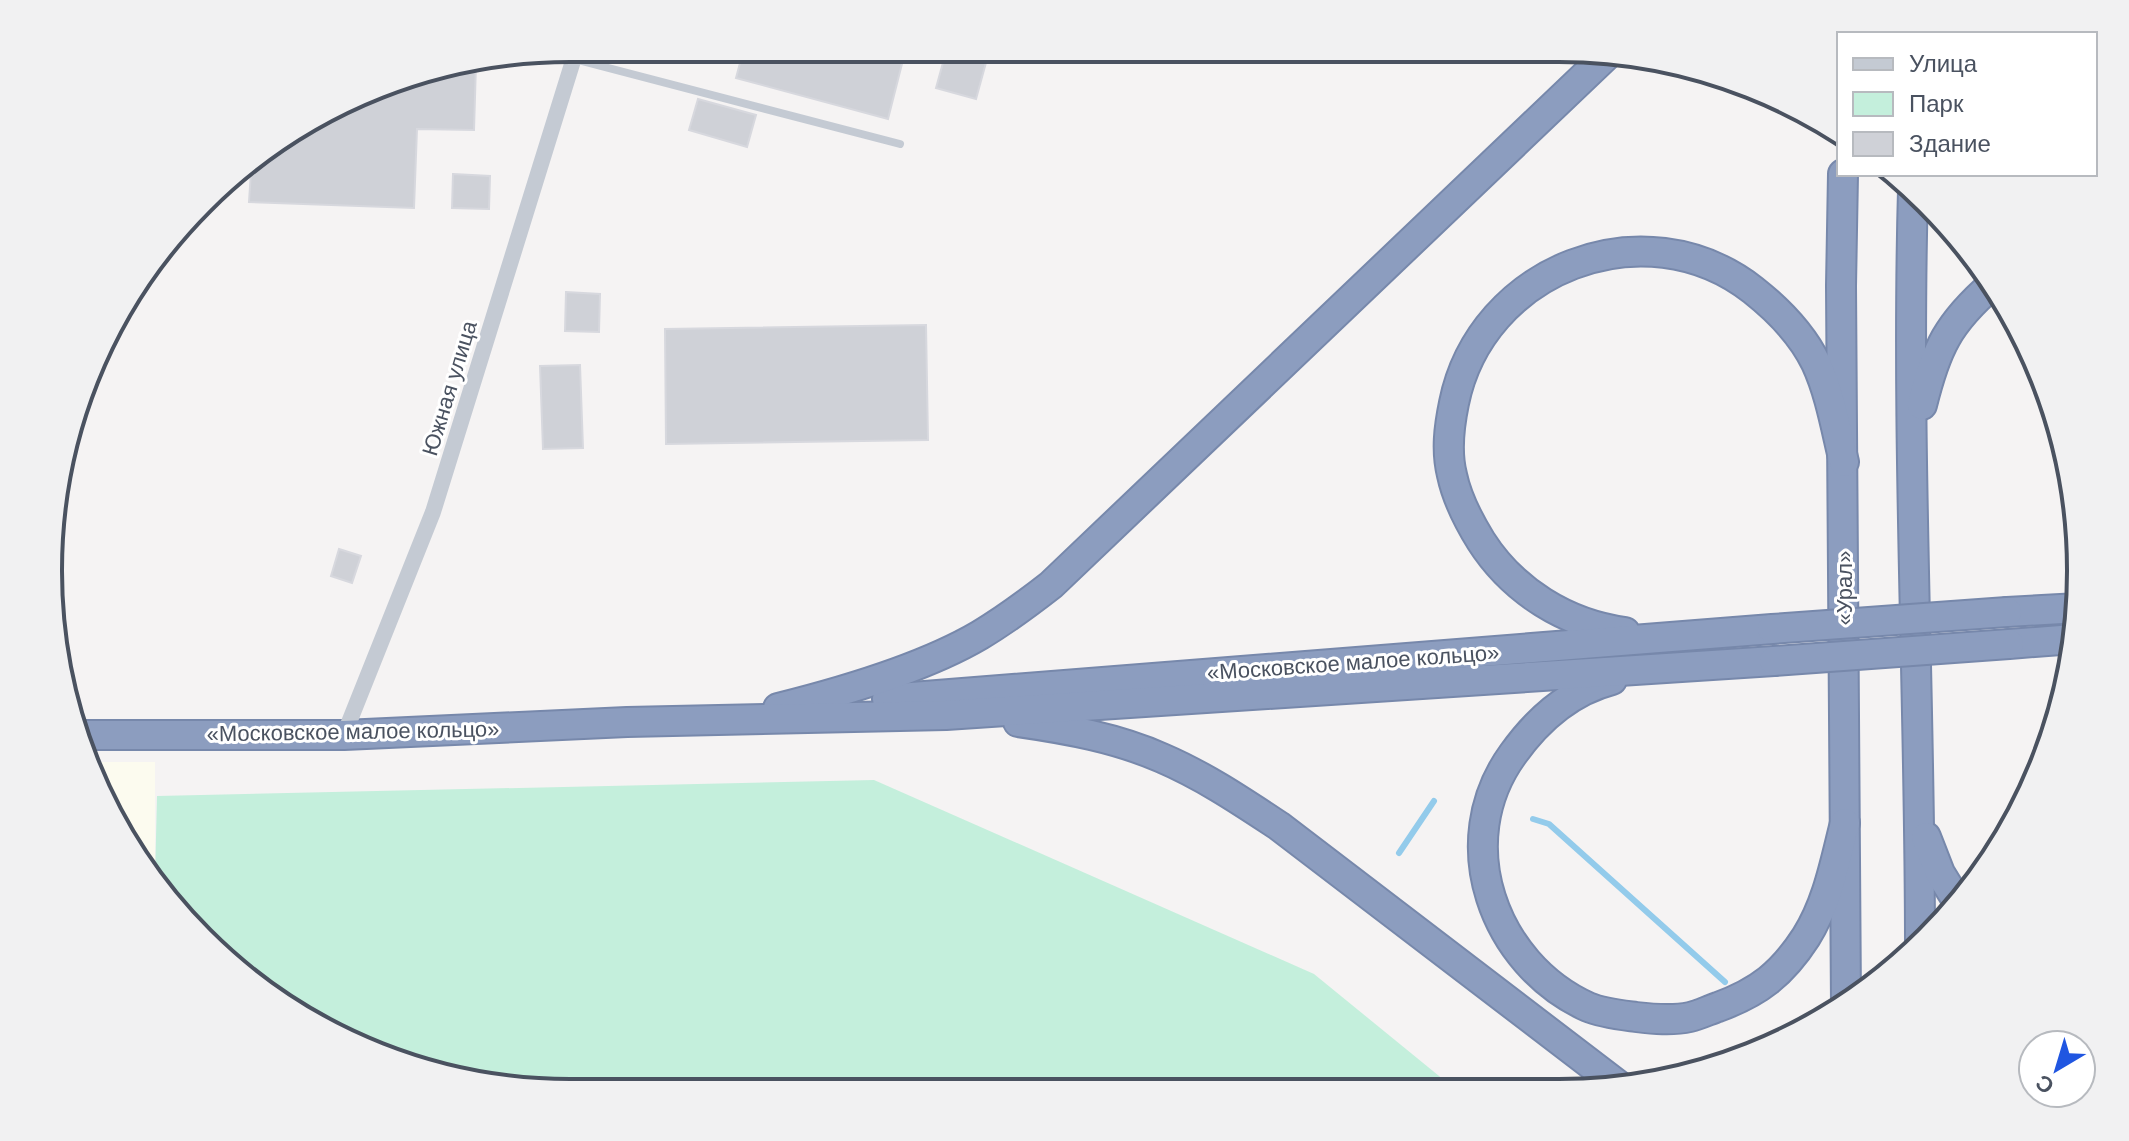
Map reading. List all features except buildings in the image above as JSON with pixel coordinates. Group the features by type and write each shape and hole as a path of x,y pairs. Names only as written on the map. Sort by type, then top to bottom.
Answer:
{"highway":[{"path":"768,710 866,682 935,656 1017,612 1051,585 1598,64"},
{"name":"«Урал»","path":"1843,176 1846,990"},
{"path":"1913,206 1912,489 1920,928"},
{"path":"1687,636 1610,630 1558,612 1533,597 1492,558 1466,516 1451,473 1448,433 1457,389 1471,355 1490,325 1514,299 1544,278 1582,261 1624,252 1668,251 1709,263 1741,280 1771,304 1794,330 1815,361 1831,406 1844,462"},
{"path":"1912,489 1920,413 1932,366 1945,335 1967,306 1984,292"},
{"name":"«Московское малое кольцо»","path":"627,722 1772,629 2066,609"},
{"name":"«Московское малое кольцо»","path":"89,735 344,735 627,722 946,715 2062,640"},
{"path":"1685,667 1595,684 1570,697 1527,735 1501,773 1486,813 1481,842 1484,872 1501,926 1535,972 1591,1009 1624,1016 1658,1020 1689,1017 1737,1000 1764,986 1805,938 1824,903 1845,823"},
{"path":"946,715 1070,729 1159,756 1197,774 1279,826 1607,1077"},
{"path":"1920,820 1940,873 1952,892"}],"street":[{"name":"Южная улица","path":"344,735 433,512 572,62"}],"lane":[{"path":"607,62 900,144"}],"shaded area":[{"path":"100,762 155,762 155,863 130,825"}],"green space":[{"path":"874,780 1314,974 1443,1079 570,1079 504,1075 439,1062 376,1040 316,1011 235,953 188,906 155,863 157,796"}],"waterway":[{"path":"1399,853 1434,801"},
{"path":"1533,819 1549,824 1725,982"}]}
